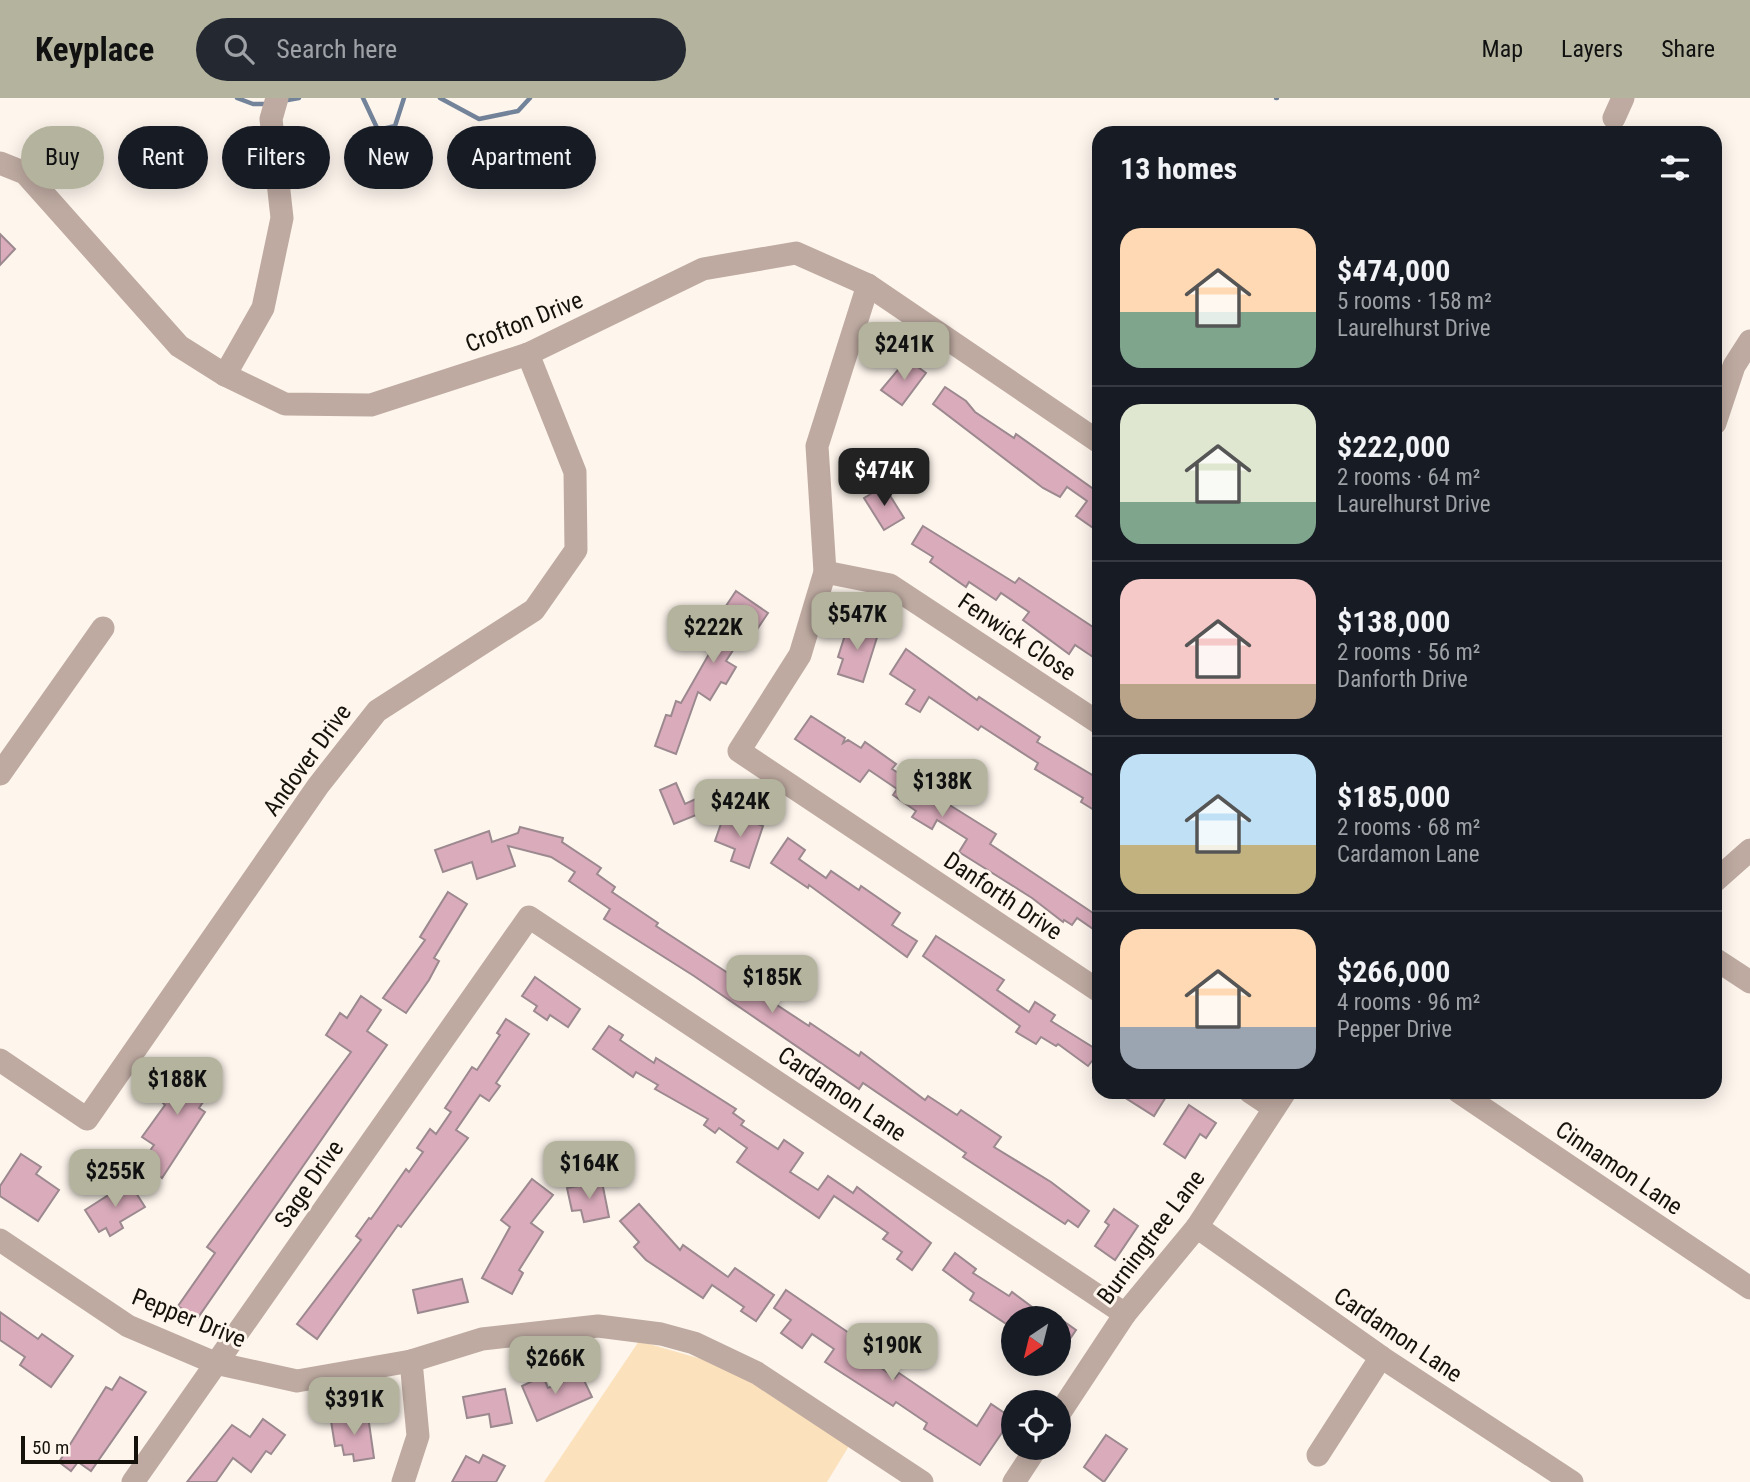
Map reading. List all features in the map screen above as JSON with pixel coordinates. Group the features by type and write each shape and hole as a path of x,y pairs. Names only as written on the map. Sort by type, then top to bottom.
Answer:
{"street":[{"path":"225,374 264,309 282,218 275,106"},
{"name":"Crofton Drive","path":"0,163 25,173 179,346 225,374 285,404 371,405 528,354 703,270 796,253 868,285 1092,437"},
{"path":"825,572 817,446 868,285"},
{"path":"1722,402 1734,366 1750,341"},
{"name":"Andover Drive","path":"0,1060 87,1119 318,786 377,711 534,610 576,550 575,472 528,354"},
{"name":"Fenwick Close","path":"825,572 890,585 1092,718"},
{"name":"Danforth Drive","path":"825,572 800,655 738,751 1092,986"},
{"path":"0,774 103,628"},
{"path":"1722,875 1750,850"},
{"name":"Cardamon Lane","path":"529,917 1125,1314"},
{"name":"Sage Drive","path":"133,1482 529,917"},
{"path":"1722,964 1750,982"},
{"name":"Cinnamon Lane","path":"1469,1099 1750,1288"},
{"name":"Burningtree Lane","path":"1071,1396 1125,1314 1197,1227 1280,1100"},
{"name":"Cardamon Lane","path":"1197,1227 1381,1357 1572,1482"},
{"name":"Pepper Drive","path":"0,1240 128,1326 215,1363 297,1381 411,1361 482,1339 598,1326 661,1334 694,1343 757,1373 922,1482"},
{"path":"1318,1455 1381,1357"},
{"path":"403,1482 418,1436 411,1361"},
{"path":"1014,1482 1028,1460"}],"shaded area":[{"path":"639,1341 705,1360 745,1378 849,1446 827,1482 544,1482"}],"building":[{"path":"0,234 15,249 0,265"},
{"path":"907,359 926,373 902,405 881,390"},
{"path":"945,387 966,401 975,412 1014,438 1016,434 1092,488 1092,527 1076,516 1087,501 1067,487 1060,497 1043,488 933,404"},
{"path":"884,486 904,518 884,530 864,498"},
{"path":"923,526 1015,583 1019,578 1092,626 1092,656 1075,645 1069,654 1023,620 1029,612 1001,593 996,600 969,582 966,587 930,562 933,557 912,544"},
{"path":"736,591 768,613 754,634 747,629 726,661 736,667 726,684 721,682 710,700 698,692 676,754 655,746 666,715 671,716 676,701 681,703 717,640 708,633"},
{"path":"855,623 879,631 863,682 838,674 843,659 838,657 845,635 850,637"},
{"path":"906,649 977,700 979,697 1040,737 1037,742 1092,775 1092,809 1081,802 1083,798 1035,769 1038,763 981,726 978,730 929,697 920,712 906,704 915,690 890,674"},
{"path":"811,716 845,738 843,743 848,740 861,748 865,742 896,764 892,769 996,834 990,844 1092,912 1092,928 1077,918 1072,925 1064,920 1063,922 1032,898 959,852 967,839 937,820 932,829 912,817 916,811 893,795 897,789 869,770 860,782 795,739"},
{"path":"676,783 685,804 700,797 706,811 674,824 660,790"},
{"path":"723,818 739,824 741,818 763,826 749,868 731,861 735,849 715,841"},
{"path":"520,827 563,838 562,842 601,868 597,874 615,887 612,892 658,923 656,926 809,1026 810,1023 859,1056 861,1052 925,1100 928,1096 957,1115 961,1110 1001,1137 994,1147 1051,1182 1089,1211 1078,1227 1068,1220 1065,1224 963,1157 966,1153 863,1083 859,1089 694,976 604,919 610,909 569,881 575,872 551,857 508,846 515,866 477,879 472,862 443,872 435,850 489,831 492,842 518,833"},
{"path":"788,838 805,850 799,859 826,878 831,871 859,890 861,886 900,913 892,925 917,941 907,957 809,885 808,888 771,863"},
{"path":"448,892 467,904 434,958 439,961 429,980 406,1013 383,998 425,940 420,937"},
{"path":"936,936 1004,980 997,990 1029,1012 1035,1002 1055,1015 1051,1021 1092,1047 1092,1061 1088,1066 1058,1044 1056,1046 1041,1037 1036,1044 1016,1032 1020,1026 923,956"},
{"path":"535,977 580,1009 568,1027 550,1015 547,1020 534,1011 537,1006 522,996"},
{"path":"361,996 381,1010 367,1031 387,1045 197,1319 178,1306 215,1253 207,1247 351,1052 326,1035 340,1013 347,1018"},
{"path":"506,1019 529,1034 496,1083 500,1086 489,1101 480,1095 456,1130 468,1138 401,1227 398,1225 317,1339 297,1324 361,1240 356,1236 369,1218 371,1219 406,1169 409,1172 423,1152 417,1148 430,1129 436,1134 451,1112 445,1108 472,1067 477,1070 500,1035 497,1033"},
{"path":"609,1026 623,1035 620,1040 654,1063 656,1058 736,1109 733,1113 744,1121 741,1125 778,1149 784,1140 803,1153 790,1172 818,1190 828,1176 853,1193 857,1187 931,1243 912,1270 897,1259 902,1252 883,1239 888,1233 834,1196 819,1218 737,1162 747,1148 719,1128 715,1133 704,1125 708,1119 655,1089 658,1085 636,1072 633,1077 593,1049"},
{"path":"187,1059 218,1080 199,1108 205,1112 162,1178 141,1163 154,1145 142,1137 165,1105 161,1101"},
{"path":"1127,1099 1165,1099 1154,1116"},
{"path":"1189,1105 1216,1123 1206,1138 1200,1134 1185,1158 1164,1144"},
{"path":"21,1154 41,1167 36,1174 59,1190 38,1221 0,1196 0,1186"},
{"path":"532,1179 553,1195 531,1223 543,1232 519,1270 523,1273 512,1294 482,1278 510,1227 501,1220"},
{"path":"129,1182 145,1207 120,1222 123,1228 110,1236 106,1228 99,1232 85,1210"},
{"path":"602,1182 609,1217 584,1222 581,1210 572,1211 567,1188"},
{"path":"639,1204 680,1250 683,1245 728,1277 735,1268 774,1295 756,1321 741,1311 744,1307 712,1285 703,1298 646,1260 634,1247 639,1242 620,1221"},
{"path":"1114,1209 1138,1226 1115,1260 1095,1246 1109,1225 1105,1222"},
{"path":"955,1253 976,1269 973,1273 1009,1296 1012,1292 1031,1306 1001,1306 1001,1320 970,1300 974,1293 943,1270"},
{"path":"462,1279 468,1302 418,1313 413,1290"},
{"path":"786,1290 868,1346 862,1354 895,1378 899,1373 977,1426 991,1404 1001,1411 1001,1434 980,1465 924,1429 927,1423 896,1402 893,1406 825,1362 834,1349 812,1334 802,1348 781,1333 791,1320 774,1308"},
{"path":"0,1312 38,1339 42,1334 73,1356 51,1387 20,1365 25,1357 0,1340"},
{"path":"581,1374 592,1397 537,1421 522,1386 543,1376 548,1388"},
{"path":"120,1377 146,1392 91,1471 78,1462 71,1471 59,1462 106,1387 112,1390"},
{"path":"505,1389 512,1423 491,1427 489,1414 467,1418 463,1397"},
{"path":"368,1416 374,1458 354,1461 353,1454 344,1455 342,1445 335,1446 331,1421"},
{"path":"263,1419 285,1435 271,1454 266,1451 251,1472 233,1458 216,1482 187,1482 232,1425 250,1437"},
{"path":"1106,1435 1127,1449 1104,1482 1084,1467"},
{"path":"483,1455 505,1466 496,1482 452,1482 466,1456 479,1463"}],"waterway":[{"path":"237,98 253,104 267,104"},
{"path":"282,101 299,98"},
{"path":"363,98 378,130 395,126 404,98"},
{"path":"440,98 479,119 518,111 530,98"}]}
